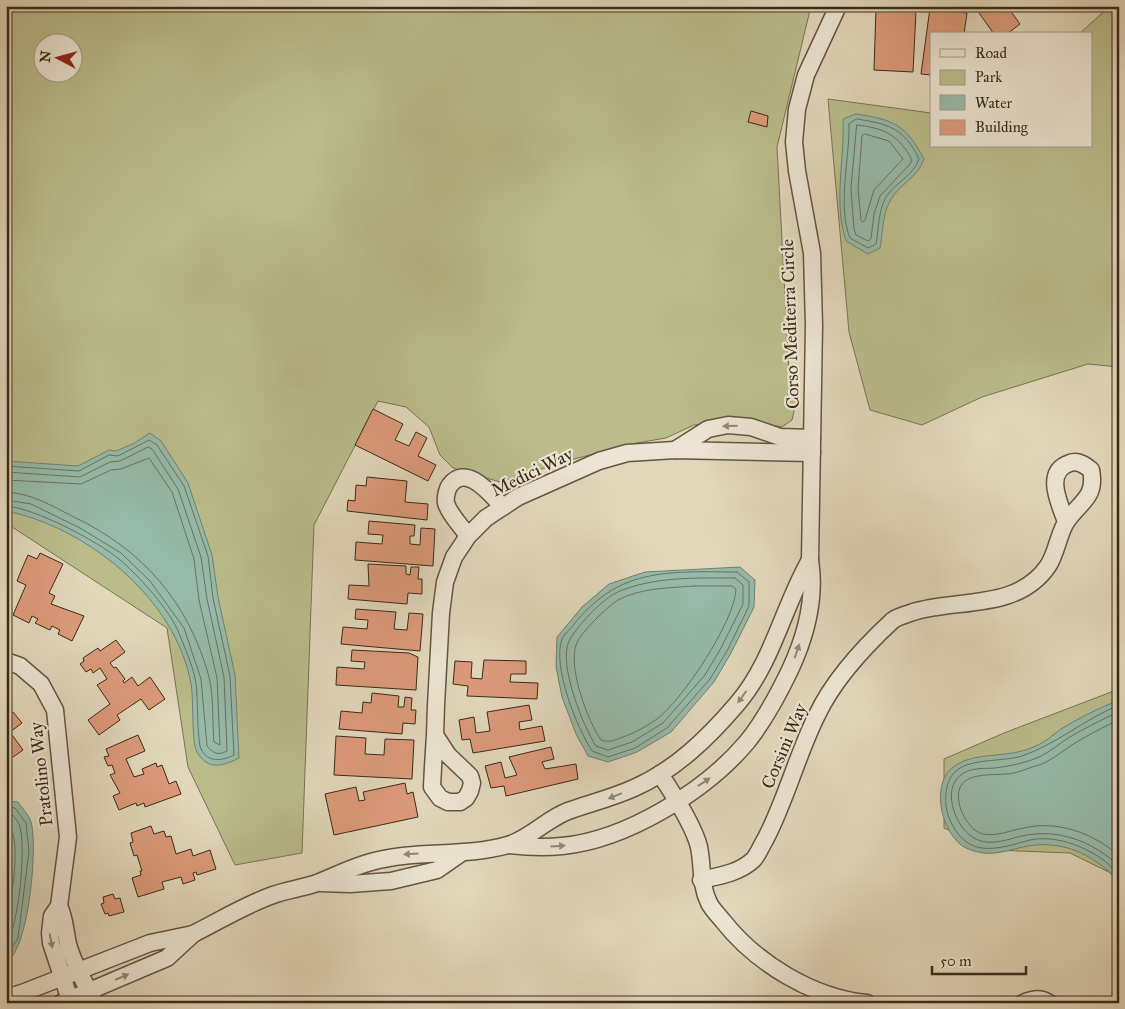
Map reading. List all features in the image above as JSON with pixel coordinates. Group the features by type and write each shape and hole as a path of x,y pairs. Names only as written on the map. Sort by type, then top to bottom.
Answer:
{"street":[{"name":"Corso Mediterra Circle","path":"6,998 62,978 150,942 193,934 272,895 317,883 370,862 400,855 437,852 460,854 509,844 563,846 595,839 638,823 677,800 713,776 747,742 778,696 796,656 807,621 814,582 810,560 812,253 796,171 794,142 797,109 806,76 838,6"},
{"name":"Medici Way","path":"675,450 709,429 728,425 754,428 812,445"},
{"path":"751,451 754,428"},
{"path":"709,429 709,450"},
{"name":"Medici Way","path":"434,735 444,582 454,556 468,536 486,518 518,497 599,461 627,453 675,450 751,451 812,445"},
{"path":"468,536 446,504 448,488 454,480 464,477 471,478 480,484 503,507"},
{"name":"Corsini Way","path":"701,880 732,873 754,859 769,832 817,714 857,655 895,618 925,608 962,605 1010,596 1032,582 1048,565 1066,522"},
{"name":"Corso Mediterra Circle","path":"509,844 567,811 634,788 672,767 696,747 738,703 758,676 776,641 797,584 810,560"},
{"name":"Pratolino Way","path":"6,661 20,666 41,684 55,710 68,837 59,906 52,916 50,932 67,1002"},
{"path":"660,774 677,800 699,846 701,880 709,904 731,932 772,967 812,988 853,1002 868,1003"},
{"name":"Corso Mediterra Circle","path":"317,883 350,884 392,881 437,870 460,854"},
{"name":"Pratolino Way","path":"59,906 64,915 68,945 92,997"},
{"name":"Corso Mediterra Circle","path":"67,1002 92,997 167,958 193,934"},
{"path":"1023,1003 1033,998 1044,999 1049,1003"}],"green space":[{"path":"6,6 811,6 777,147 790,390 798,393 792,420 782,427 733,419 694,425 666,438 631,444 567,461 500,482 453,468 440,455 429,427 406,407 378,401 314,525 302,853 235,865 188,767 167,628 6,523"},
{"path":"1110,6 1119,6 1119,367 1088,364 982,397 922,425 870,410 849,332 828,99 930,113 930,148 1092,148 1092,32 1081,32"},
{"path":"1119,689 1119,877 1070,853 993,850 944,828 944,759 1004,733"}],"water":[{"path":"856,114 880,119 897,126 911,138 924,159 917,172 898,190 887,206 880,248 868,254 846,241 840,211 843,119"},
{"path":"150,433 161,441 188,483 212,555 218,597 235,675 239,758 222,765 206,762 197,752 194,739 191,684 182,653 167,623 147,596 123,572 96,550 67,533 37,520 6,511 6,461 78,466 109,450 116,451 133,444"},
{"path":"740,567 755,580 754,607 714,682 671,732 637,752 608,762 588,756 576,734 562,697 556,667 557,637 582,607 609,584 645,572"},
{"path":"1119,700 1119,880 1090,857 1072,849 1053,845 1033,845 1001,852 984,853 961,845 954,837 943,816 941,793 943,782 948,772 956,765 974,758 1026,750 1036,746 1075,721"},
{"path":"6,801 18,802 29,817 33,834 33,852 30,896 26,919 21,939 14,954 6,962"}],"building":[{"path":"974,6 1007,6 1020,24 1010,32 993,32"},
{"path":"930,8 967,13 964,32 930,32 930,75 921,74"},
{"path":"876,9 916,11 913,72 874,70"},
{"path":"751,111 768,116 767,127 748,122"},
{"path":"373,409 403,424 395,440 409,446 416,432 427,438 418,456 436,465 428,481 355,445"},
{"path":"367,477 407,481 405,502 428,504 427,520 347,511 348,500 355,501 356,485 366,486"},
{"path":"369,521 415,525 414,536 410,536 410,544 420,545 421,528 435,529 433,566 355,560 356,542 382,544 383,535 368,534"},
{"path":"40,553 63,564 49,593 55,596 51,604 84,616 72,641 58,634 60,630 52,626 50,630 35,623 38,619 32,616 29,623 13,615 26,585 17,581 21,571 28,555 37,559"},
{"path":"368,564 406,566 406,574 410,575 411,567 419,567 418,579 422,579 422,594 408,593 407,604 348,599 349,585 369,586"},
{"path":"356,609 396,612 394,629 407,630 409,613 423,614 420,651 341,644 343,627 367,629 368,620 355,619"},
{"path":"116,640 125,652 110,663 114,668 116,667 125,679 124,683 132,677 138,686 150,677 165,699 149,710 141,699 117,715 120,720 99,735 88,720 110,704 97,685 107,679 100,668 93,673 91,669 86,672 80,664 84,661 83,658 98,648 100,651"},
{"path":"352,650 409,653 418,657 416,690 336,685 337,667 364,669 365,662 351,661"},
{"path":"484,660 526,661 526,674 511,674 510,682 538,683 537,699 467,696 468,686 453,684 455,661 472,662 471,678 482,679"},
{"path":"372,693 399,696 398,707 404,707 405,697 412,698 411,710 416,710 415,724 403,723 402,734 339,729 341,711 362,713 363,702 371,703"},
{"path":"529,705 532,720 519,722 520,730 542,726 545,741 473,753 470,739 462,740 459,720 474,717 476,733 490,731 487,712"},
{"path":"13,712 22,723 10,732 23,750 6,762 6,717"},
{"path":"138,735 145,751 126,759 134,777 144,774 142,769 156,763 157,767 162,765 169,784 176,781 181,794 145,807 144,803 137,806 136,803 119,810 113,796 120,793 110,775 115,773 112,765 108,766 104,757 109,756 106,749"},
{"path":"336,736 366,738 365,754 384,755 385,739 414,740 412,779 334,775"},
{"path":"551,747 554,759 542,762 545,769 576,764 578,779 506,796 504,786 491,788 485,766 501,762 505,778 517,775 509,757"},
{"path":"405,783 407,794 413,792 418,817 334,835 325,794 356,787 359,801 365,800 363,792"},
{"path":"151,826 154,834 164,831 166,837 171,836 176,854 191,849 193,856 210,850 216,869 197,875 196,872 193,873 195,880 183,884 181,877 162,882 164,889 138,897 132,878 141,875 140,871 142,871 137,855 134,856 130,843 133,842 131,833"},
{"path":"113,894 115,899 120,898 124,912 109,916 108,913 105,914 101,904 104,903 103,897"}]}
